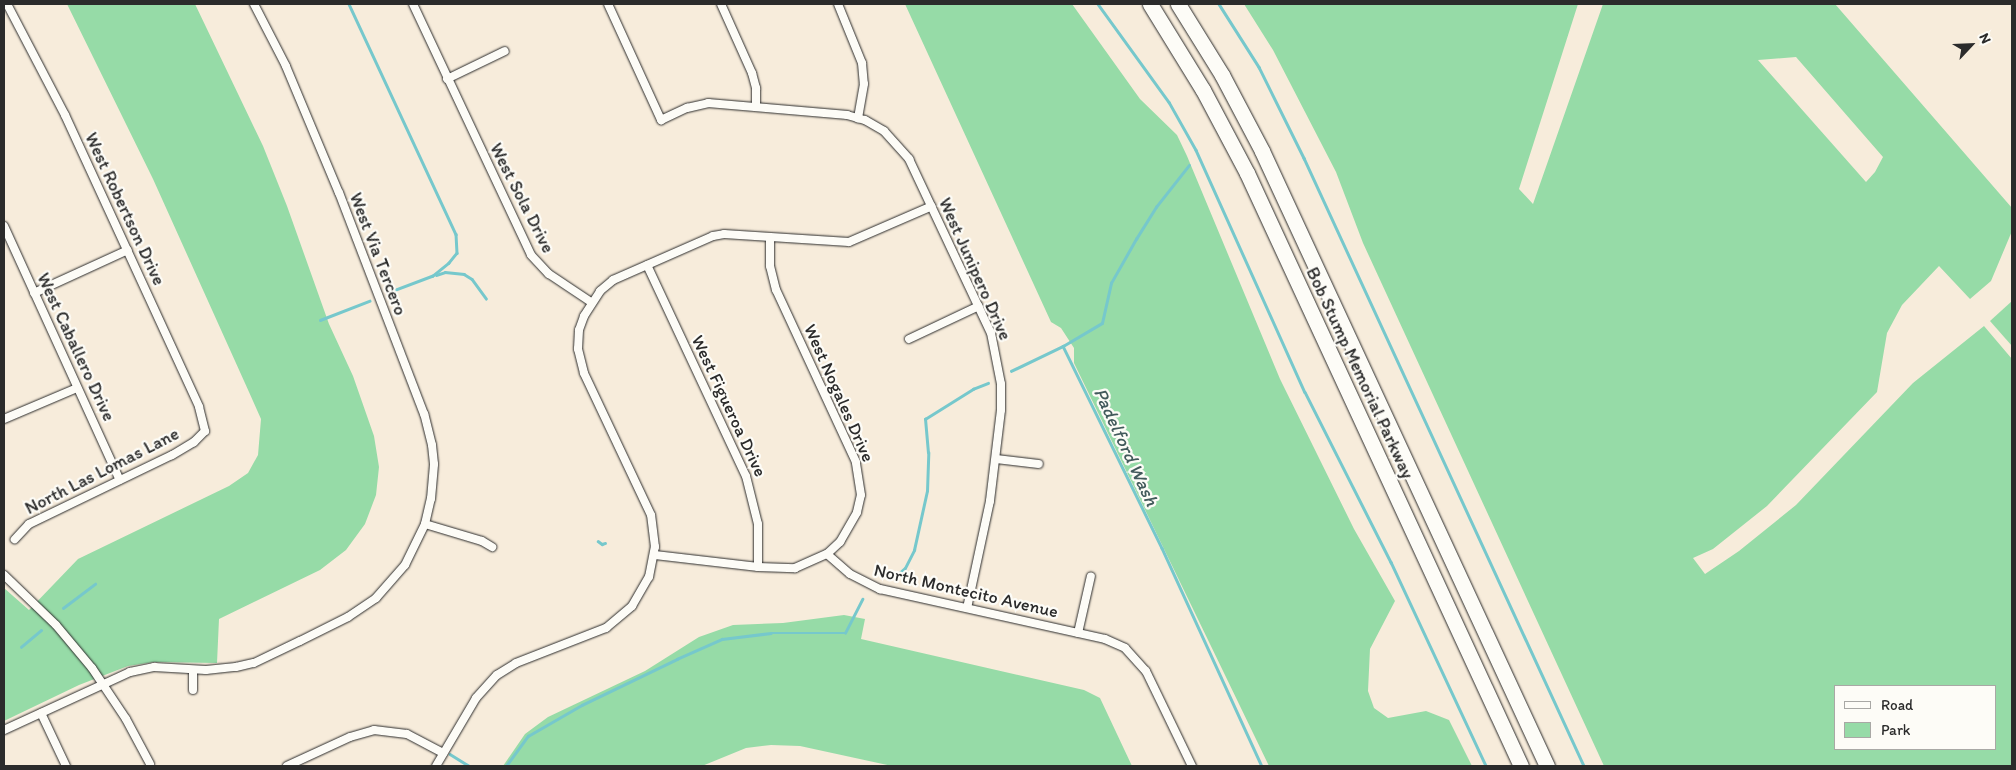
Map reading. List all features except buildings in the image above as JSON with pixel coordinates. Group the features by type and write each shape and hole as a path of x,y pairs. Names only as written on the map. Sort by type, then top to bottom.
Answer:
{"highway":[{"name":"Bob Stump Memorial Parkway","path":"1150,4 1203,90 1246,173 1521,766"},
{"name":"Bob Stump Memorial Parkway","path":"1178,4 1222,75 1262,151 1547,766"}],"street":[{"name":"West Robertson Drive","path":"7,4 65,115 128,250 199,407 204,431"},
{"name":"West Via Tercero","path":"4,730 130,672 154,667 211,670 254,663 348,617 376,598 405,565 425,524 432,490 434,464 432,445 424,414 382,304 286,66 254,4"},
{"name":"West Sola Drive","path":"413,4 531,255 549,274 591,302"},
{"path":"608,4 661,120 686,108 708,103 858,118 864,84 862,63 838,4"},
{"path":"721,4 752,73 756,88 756,107"},
{"path":"447,78 505,51"},
{"name":"West Junipero Drive","path":"858,118 884,131 904,151 932,206 991,333 1001,384 1001,410 986,529 967,608"},
{"path":"436,766 476,698 497,675 521,661 606,628 625,613 643,590 655,555 651,515 580,361 578,338 591,302 613,280 713,236 724,234 849,242 932,206"},
{"name":"West Caballero Drive","path":"4,226 76,388 120,480"},
{"name":"West Nogales Drive","path":"770,238 770,266 776,290 852,452 860,478 861,495 857,512 840,542 827,554"},
{"path":"34,293 128,250"},
{"name":"West Figueroa Drive","path":"647,265 746,476 758,524 758,567"},
{"path":"909,339 979,306"},
{"path":"4,419 76,388"},
{"name":"North Las Lomas Lane","path":"14,539 29,524 172,455 194,442 204,431"},
{"path":"996,459 1039,464"},
{"path":"425,524 482,541 492,547"},
{"path":"655,555 758,567 795,568 827,554"},
{"name":"North Montecito Avenue","path":"827,554 850,574 868,585 1078,633"},
{"path":"4,575 56,625 104,684 130,725 150,764"},
{"path":"1091,576 1078,633 1112,642 1125,648 1137,658 1154,686 1192,766"},
{"path":"192,690 193,670"},
{"path":"41,713 66,766"},
{"path":"287,766 350,737 374,730 407,734 443,753"}],"green space":[{"path":"67,4 195,4 263,146 287,206 329,324 353,376 374,436 379,467 376,495 365,524 346,550 320,570 219,619 217,663 154,662 128,666 79,685 4,721 4,588 29,610 78,559 229,486 248,473 258,455 261,419 153,179"},
{"path":"905,4 1072,4 1140,99 1177,135 1280,379 1354,529 1395,601 1370,649 1368,691 1374,708 1388,718 1426,711 1449,720 1472,766 1269,766 1074,363 1074,348 1061,328 1051,322"},
{"path":"1244,4 1578,4 1519,189 1533,204 1603,4 1835,4 2012,208 2012,231 1991,281 1970,299 1939,266 1902,305 1887,333 1877,392 1767,506 1713,549 1693,558 1705,574 1739,551 1796,505 1913,383 1984,326 2012,359 2012,766 1604,766 1363,243 1336,172 1273,50","holes":["1796,57 1883,157 1875,172 1866,182 1758,60"]},
{"path":"2012,301 2012,346 1990,321"},
{"path":"844,615 865,619 861,639 1084,690 1100,698 1132,766 892,766 800,746 771,745 746,748 702,766 503,766 525,734 548,717 645,671 699,637 733,625 783,623"}],"waterway":[{"path":"349,4 456,234 457,253 449,263 433,276 388,293"},
{"path":"1098,4 1169,102 1196,150 1305,392 1391,562 1486,766"},
{"path":"1219,4 1259,67 1304,158 1584,766"},
{"name":"Padelford Wash","path":"1011,371 1063,346 1102,323 1111,283 1156,207 1189,165"},
{"path":"436,275 445,272 464,274 472,279 486,298"},
{"path":"320,320 369,301"},
{"name":"Padelford Wash","path":"1063,346 1162,548 1262,766"},
{"path":"895,577 905,568 914,550 927,491 928,453 925,419 973,389 988,383"},
{"path":"598,541 602,544 605,543"},
{"path":"63,608 95,584"},
{"path":"506,766 528,736 582,705 677,659 722,639 771,633 845,633 862,599"},
{"path":"21,647 41,630"},
{"path":"450,754 469,766"}]}
